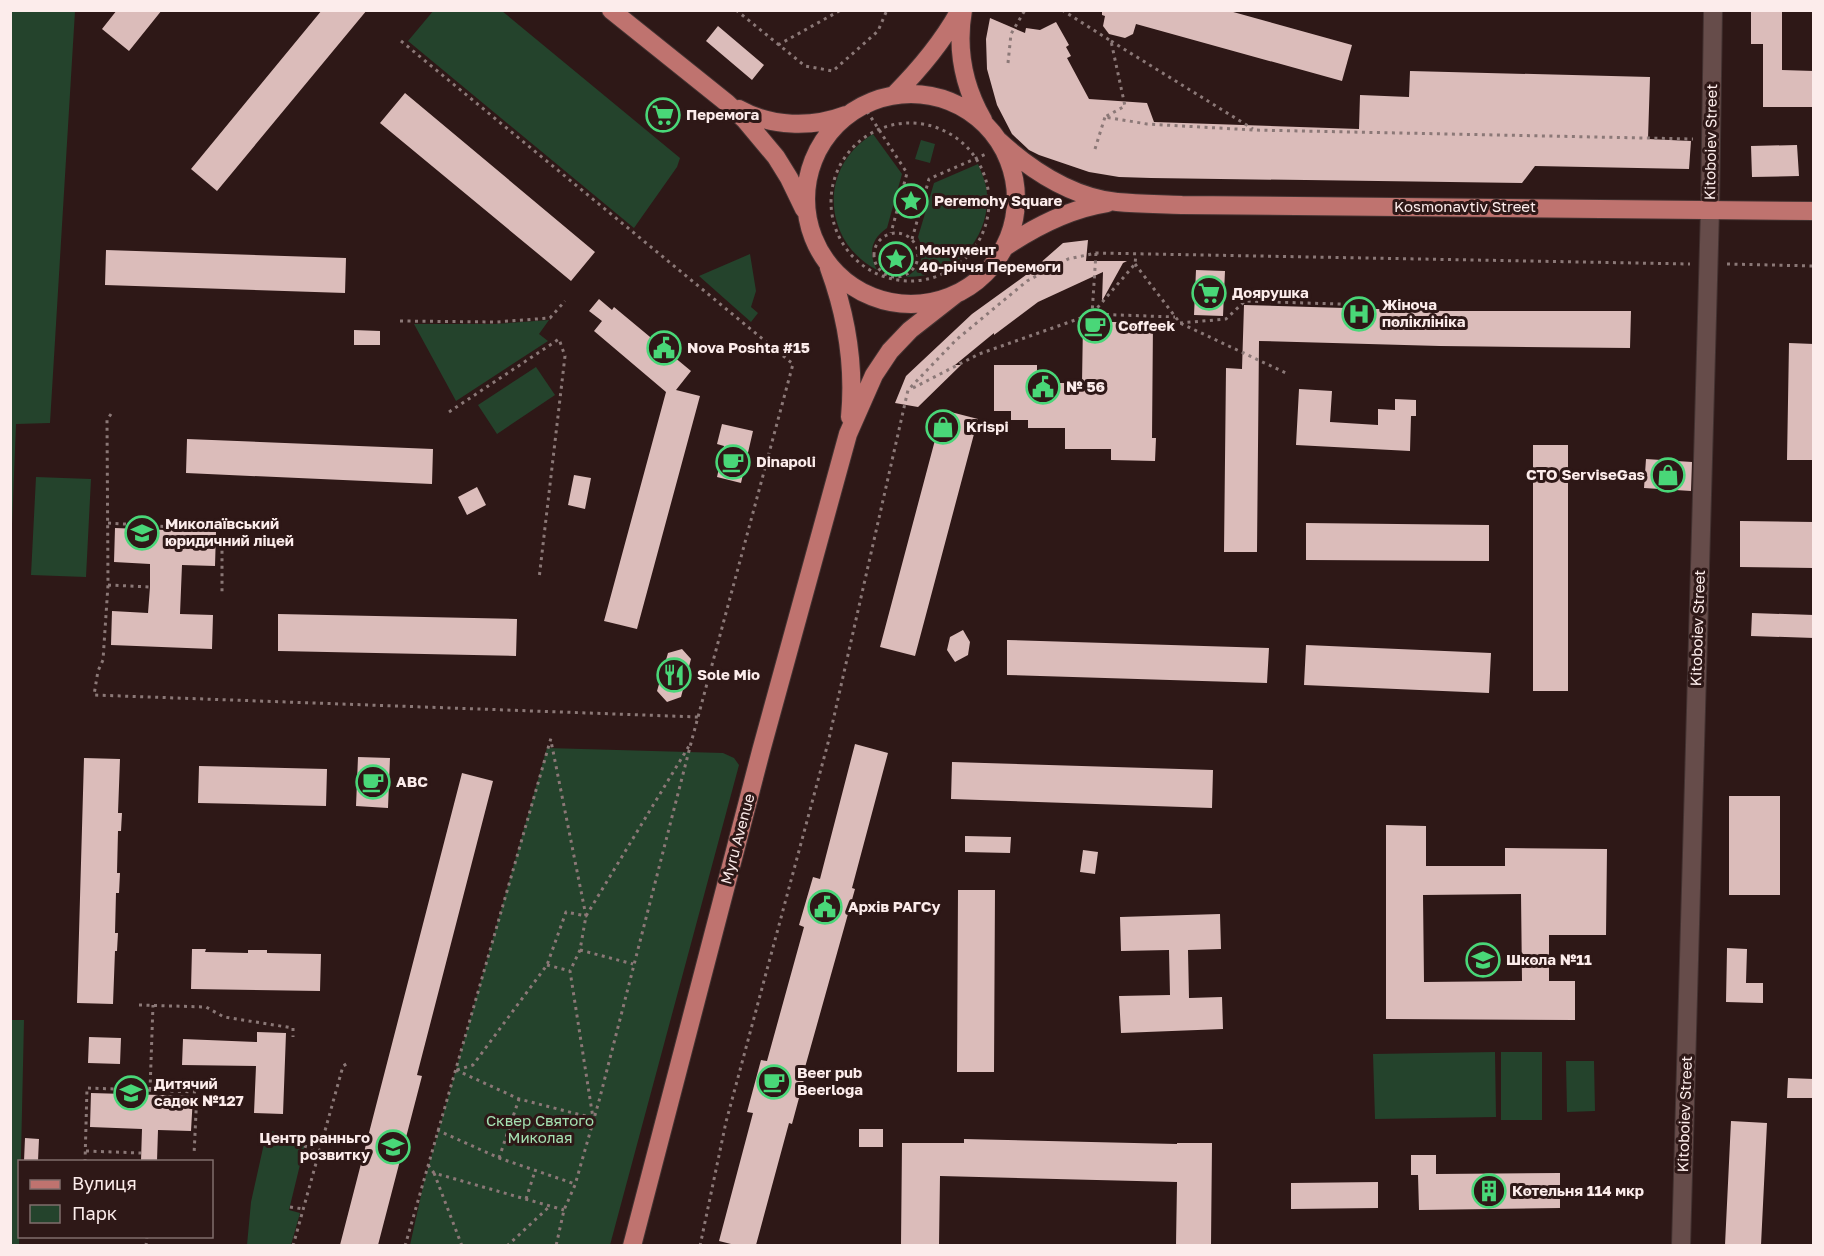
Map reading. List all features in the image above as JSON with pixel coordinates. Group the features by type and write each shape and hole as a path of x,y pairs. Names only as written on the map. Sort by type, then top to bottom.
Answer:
{"main road":[{"path":"611,10 727,103 756,131 789,178 825,258 834,270 857,289 884,300 913,304 928,303 956,294"},
{"path":"894,95 922,67 961,10"},
{"path":"961,10 960,52 964,79 974,104 1000,144 1013,175 1016,199 1013,224 1005,247"},
{"path":"727,103 760,118 796,124 832,120 894,95 919,94 945,99 967,110 987,127"},
{"path":"809,222 807,192 813,162 828,135 856,110"},
{"name":"Kosmonavtiv Street","path":"1000,144 1018,159 1055,182 1088,195 1116,202 1194,205 1814,211"},
{"name":"Kosmonavtiv Street","path":"1005,247 1051,219 1085,208 1116,202"},
{"name":"Myru Avenue","path":"632,1245 758,763 848,434 874,375 890,351 910,330 984,274 1005,247"},
{"name":"Myru Avenue","path":"825,258 839,295 848,333 852,372 848,434"}],"street":[{"name":"Kitoboiev Street","path":"1681,1245 1710,209 1713,10"}],"path":[{"path":"736,10 805,66 833,71 878,31 887,10"},
{"path":"778,45 841,10"},
{"path":"1008,63 1011,34 1025,10"},
{"path":"1062,10 1253,130"},
{"path":"401,41 793,364 691,743 599,1101 555,1245"},
{"path":"1095,149 1106,117 1125,106 1111,41"},
{"path":"856,110 878,129 907,173 891,233"},
{"path":"1106,117 1147,124 1253,130 1701,139"},
{"path":"914,122 950,133 977,158 987,180 990,204 985,228 974,250 946,273 923,280 899,279 881,274 861,263 845,247 837,233 831,203 832,187 843,159 864,136 878,129 914,122"},
{"path":"912,239 929,179 977,158 1000,144"},
{"path":"881,274 874,257 878,242 891,233 903,233 912,239 918,248 917,262 912,270 899,279"},
{"path":"700,1245 726,1122 828,743 909,390 956,340 1027,281 1068,260 1096,253 1814,266"},
{"path":"1092,314 1096,253"},
{"path":"1092,314 1135,264 1136,254"},
{"path":"1135,264 1180,323 1288,374"},
{"path":"400,321 496,322 550,318 565,301"},
{"path":"1180,323 1226,319 1245,301 1368,305"},
{"path":"909,390 979,354 1092,314 1175,317"},
{"path":"450,412 559,339 565,356 540,579"},
{"path":"111,414 107,420 108,585 103,660 98,671 94,695 698,717"},
{"path":"108,523 222,530 222,594"},
{"path":"108,585 150,587"},
{"path":"405,1245 550,738 586,916"},
{"path":"593,1118 570,971 580,950 586,916 691,743"},
{"path":"456,1070 473,1065 547,965 566,912 586,916"},
{"path":"580,950 633,964"},
{"path":"547,965 570,971"},
{"path":"140,1005 206,1007 224,1017 293,1028 293,1037"},
{"path":"150,1090 153,1005"},
{"path":"293,1245 343,1066 350,1062"},
{"path":"456,1070 519,1099 593,1118"},
{"path":"85,1160 87,1088 197,1092 194,1155"},
{"path":"499,1158 519,1099"},
{"path":"437,1130 499,1158 575,1185"},
{"path":"304,1146 320,1150"},
{"path":"85,1151 141,1153"},
{"path":"428,1165 434,1173 462,1245"},
{"path":"526,1199 536,1171"},
{"path":"434,1173 564,1210"},
{"path":"507,1245 550,1206"},
{"path":"290,1207 303,1209"}],"green space":[{"path":"434,10 502,11 680,158 677,167 634,228 408,41"},
{"path":"10,11 75,11 50,423 16,424 11,550"},
{"path":"873,134 902,174 887,228 874,242 872,252 877,270 859,257 845,241 837,223 834,204 836,184 843,165 855,148"},
{"path":"921,140 935,144 930,163 915,159"},
{"path":"978,164 987,195 982,228 974,242 952,264 923,276 906,277 916,269 921,260 922,249 918,237 934,183"},
{"path":"750,254 756,291 751,307 758,313 751,322 699,276"},
{"path":"549,320 539,334 548,341 456,401 414,324 495,324"},
{"path":"536,367 555,395 497,434 478,405"},
{"path":"36,477 91,479 86,577 31,575"},
{"name":"Сквер Святого Миколая","path":"547,748 723,753 734,758 739,765 610,1245 410,1245 424,1182"},
{"path":"10,1020 24,1020 21,1160 18,1160 19,1246 10,1245"},
{"path":"1495,1052 1496,1117 1375,1119 1373,1054"},
{"path":"1501,1052 1542,1052 1542,1120 1501,1120"},
{"path":"1566,1061 1594,1061 1595,1111 1567,1112"},
{"path":"267,1130 306,1140 289,1210 300,1213 291,1245 247,1245 251,1202"}],"building":[{"path":"117,10 162,10 129,51 102,29"},
{"path":"322,10 367,10 217,191 191,169"},
{"path":"1102,10 1226,10 1352,45 1342,81 1136,24 1133,34 1125,38 1109,34 1103,26 1105,16 1102,15"},
{"path":"1751,10 1782,10 1782,70 1814,71 1814,107 1763,107 1763,44 1751,44"},
{"path":"990,18 1025,33 1026,28 1040,30 1056,22 1069,45 1066,47 1071,56 1067,58 1089,99 1147,103 1154,122 1359,129 1360,95 1409,97 1410,71 1650,77 1648,139 1691,141 1689,169 1535,166 1522,183 1151,178 1119,177 1089,172 1039,155 1029,150 1012,134 997,105 987,69 986,39"},
{"path":"718,26 764,65 752,80 706,41"},
{"path":"405,93 595,252 571,281 380,123"},
{"path":"1797,145 1799,176 1752,177 1751,146"},
{"path":"1088,240 1086,261 1127,261 1123,263 1102,301 1103,272 1038,302 994,335 994,333 955,365 961,365 918,407 895,403 906,376 972,314 1030,272 1063,243"},
{"path":"106,250 346,258 345,293 105,285"},
{"name":"Доярушка","path":"1196,270 1225,271 1223,316 1194,315"},
{"path":"599,299 612,310 614,307 691,371 676,390 700,396 637,629 604,621 666,392 594,331 602,321 589,311"},
{"path":"1244,305 1444,311 1631,311 1630,348 1259,341 1257,552 1224,552 1226,368 1242,369"},
{"path":"1083,322 1153,322 1152,438 1156,438 1155,461 1111,460 1111,449 1065,449 1065,428 1028,428 1028,420 1011,420 1011,411 994,411 994,365 1037,365 1037,383 1082,383"},
{"path":"354,330 380,331 380,345 354,345"},
{"path":"1789,343 1814,344 1814,460 1787,460"},
{"path":"1299,389 1332,391 1330,422 1378,425 1378,409 1395,410 1395,399 1416,400 1416,416 1411,416 1410,451 1296,445"},
{"path":"943,410 978,419 915,656 880,647"},
{"name":"Dinapoli","path":"722,424 753,431 741,483 717,477 724,446 717,444"},
{"path":"187,439 433,449 432,484 186,473"},
{"path":"1533,445 1568,445 1568,691 1533,691"},
{"name":"СТО ServiseGas","path":"1646,459 1692,462 1691,491 1644,488"},
{"path":"574,475 591,478 585,509 568,505"},
{"path":"477,487 486,505 467,515 458,497"},
{"path":"1740,521 1814,522 1814,568 1740,567"},
{"path":"1306,523 1489,525 1489,561 1306,560"},
{"path":"115,528 216,532 215,566 182,565 180,614 213,615 212,649 111,645 112,611 148,613 150,587 150,564 114,562"},
{"path":"1752,613 1814,615 1814,638 1751,636"},
{"path":"278,614 517,619 516,656 278,651"},
{"path":"963,630 970,642 968,655 955,662 947,650 950,637"},
{"path":"1007,640 1269,648 1267,683 1007,675"},
{"path":"1306,645 1491,653 1489,693 1304,685"},
{"name":"Sole Mio","path":"682,649 691,659 681,697 667,702 657,691 668,653"},
{"path":"855,744 888,753 852,888 855,889 804,1071 806,1072 792,1124 789,1123 756,1245 735,1245 719,1241 753,1113 747,1112 761,1060 767,1061 804,927 799,925 813,877 820,879"},
{"name":"ABC","path":"358,757 390,758 388,808 356,806"},
{"path":"84,758 120,759 118,813 122,813 121,831 118,831 117,873 120,873 119,893 116,893 115,933 118,933 113,1004 77,1003"},
{"path":"952,762 1213,770 1212,808 951,799"},
{"path":"199,766 327,769 326,806 198,803"},
{"path":"462,773 493,781 417,1075 422,1076 378,1245 340,1245"},
{"path":"1729,796 1780,796 1780,895 1729,895"},
{"path":"1386,825 1426,826 1426,866 1505,866 1505,848 1607,849 1606,935 1549,935 1549,981 1575,981 1575,1020 1386,1019","holes":["1521,894 1522,981 1424,982 1423,895"]},
{"path":"965,836 1011,837 1010,853 965,852"},
{"path":"1083,850 1098,852 1095,874 1080,872"},
{"path":"958,890 995,890 994,1072 957,1072"},
{"path":"1220,914 1221,949 1188,950 1189,998 1222,997 1223,1029 1121,1033 1119,996 1170,995 1169,950 1121,951 1120,917"},
{"path":"1727,948 1747,949 1746,983 1763,983 1763,1003 1726,1002"},
{"path":"192,949 206,949 205,952 248,953 248,950 267,950 267,953 321,954 320,991 191,989"},
{"path":"257,1032 286,1033 283,1114 254,1113 256,1066 182,1065 183,1039 257,1042"},
{"path":"89,1037 121,1038 120,1064 88,1063"},
{"path":"1788,1078 1814,1079 1814,1098 1787,1098"},
{"path":"91,1093 193,1096 191,1131 158,1130 157,1160 141,1160 142,1129 90,1127"},
{"path":"1731,1121 1767,1123 1761,1245 1725,1245"},
{"path":"859,1129 883,1129 883,1147 859,1147"},
{"path":"25,1138 39,1139 38,1160 24,1160"},
{"path":"964,1139 1212,1143 1211,1245 1176,1245 1177,1182 940,1176 939,1245 901,1245 902,1143 964,1143"},
{"name":"Котельня 114 мкр","path":"1411,1155 1436,1155 1436,1174 1560,1173 1560,1208 1419,1210 1418,1175 1411,1175"},
{"path":"1378,1182 1378,1208 1291,1209 1291,1183"}],"place":[{"name":"Перемога","path":"663,115"},
{"name":"Peremohy Square","path":"911,201"},
{"name":"Монумент 40-річчя Перемоги","path":"896,259"},
{"name":"Доярушка","path":"1209,293"},
{"name":"Жіноча поліклініка","path":"1359,314"},
{"name":"Coffeek","path":"1095,326"},
{"name":"Nova Poshta #15","path":"664,348"},
{"name":"№ 56","path":"1043,387"},
{"name":"Krispi","path":"943,427"},
{"name":"Dinapoli","path":"733,462"},
{"name":"СТО ServiseGas","path":"1668,475"},
{"name":"Миколаївський юридичний ліцей","path":"142,533"},
{"name":"Sole Mio","path":"674,675"},
{"name":"ABC","path":"373,782"},
{"name":"Архів РАГСу","path":"825,907"},
{"name":"Школа №11","path":"1483,960"},
{"name":"Beer pub Beerloga","path":"774,1082"},
{"name":"Дитячий садок №127","path":"131,1093"},
{"name":"Центр ранньго розвитку","path":"393,1147"},
{"name":"Котельня 114 мкр","path":"1489,1191"}]}
